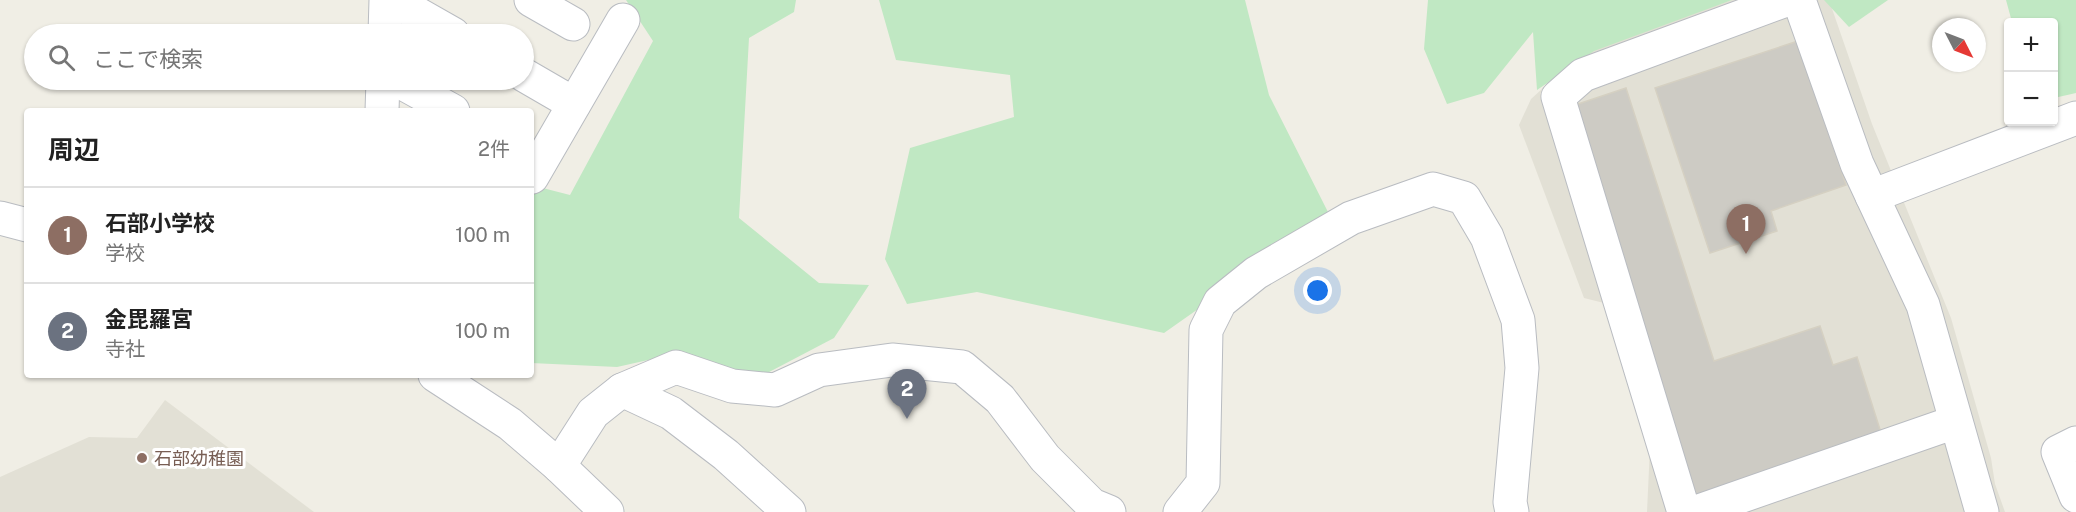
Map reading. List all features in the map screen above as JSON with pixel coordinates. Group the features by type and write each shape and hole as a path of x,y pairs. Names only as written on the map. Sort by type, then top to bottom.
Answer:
{"street":[{"path":"385,24 386,0"},
{"path":"393,0 435,24"},
{"path":"531,0 573,24"},
{"path":"1684,512 1558,97 1583,75 1786,0"},
{"path":"1799,0 1857,164 1885,191 1923,305 1982,512"},
{"path":"534,174 623,20"},
{"path":"534,81 574,104"},
{"path":"382,108 383,90"},
{"path":"415,90 448,108"},
{"path":"1885,191 2076,118"},
{"path":"1180,512 1203,483 1206,330 1220,302 1256,273 1351,218 1433,189 1464,198 1487,237 1518,320 1522,368 1510,502 1512,512"},
{"path":"0,218 24,224"},
{"path":"559,466 593,413 622,390 676,367 732,386 775,390 819,370 892,360 962,367 1000,399 1045,458 1084,498 1092,505 1109,512"},
{"path":"440,378 510,424 559,466 607,512"},
{"path":"622,390 671,413 726,455 789,512"},
{"path":"1696,512 1955,422"},
{"path":"2076,443 2058,452 2076,496"}],"shaded area":[{"path":"1732,0 1829,0 1872,124 1951,318 1991,458 1995,484 2005,512 1647,512 1650,447 1604,303 1584,298 1519,125 1531,99 1587,48"},
{"name":"石部幼稚園","path":"165,400 314,512 0,512 0,477 89,437 137,438"}],"green space":[{"path":"626,0 796,0 794,12 749,38 739,218 819,283 869,285 834,338 754,380 666,356 617,367 534,363 534,186 570,195 653,41"},
{"path":"879,0 1245,0 1269,95 1330,216 1164,333 977,292 907,304 885,259 910,148 1014,117 1010,75 896,60"},
{"path":"1428,0 1732,0 1594,51 1537,90 1533,32 1484,93 1447,104 1424,49"},
{"path":"1824,0 1888,0 1849,27"},
{"path":"2006,0 2076,0 2076,93 2058,97 2058,18 2011,18"}],"building":[{"path":"1798,41 1846,185 1771,211 1777,231 1710,253 1655,88"},
{"path":"1626,88 1714,361 1820,326 1833,365 1857,357 1883,439 1695,500 1569,107"}],"place":[{"name":"石部小学校","path":"1746,254"},
{"name":"金毘羅宮","path":"907,419"},
{"name":"石部幼稚園","path":"142,458"}]}
